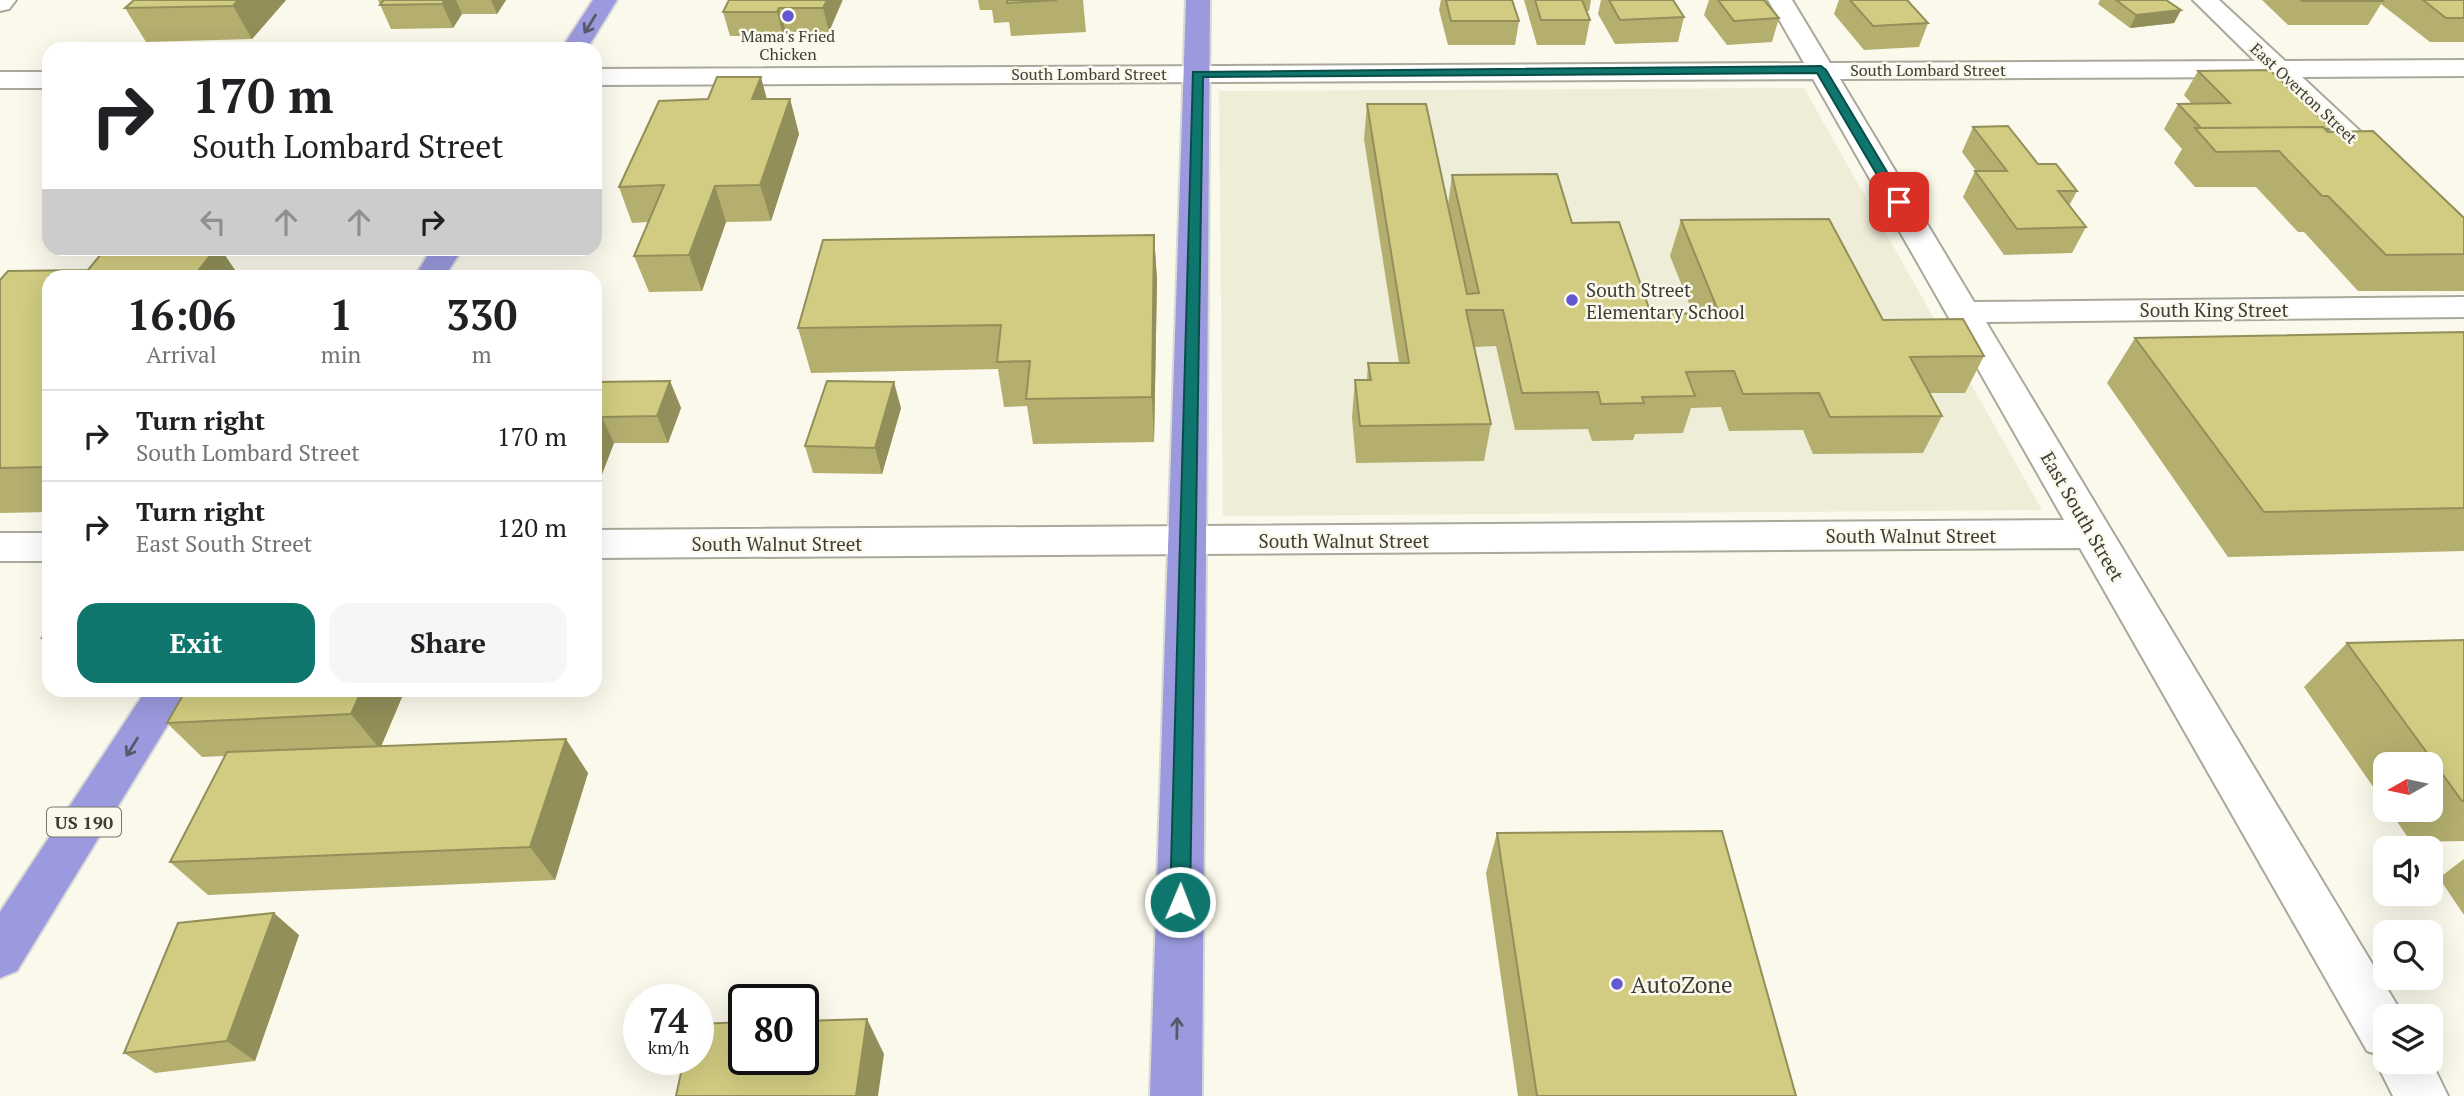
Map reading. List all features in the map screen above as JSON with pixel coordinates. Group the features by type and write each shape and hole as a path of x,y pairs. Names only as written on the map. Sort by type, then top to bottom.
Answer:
{"highway":[{"path":"578,42 605,0"},
{"path":"1176,1096 1198,0"},
{"name":"US 190","path":"0,955 164,697"}],"street":[{"path":"0,4 5,0"},
{"name":"East South Street","path":"1780,0 2373,1013"},
{"name":"East Overton Street","path":"2205,0 2406,188"},
{"name":"South Lombard Street","path":"602,77 2464,68"},
{"path":"0,80 42,80"},
{"name":"South King Street","path":"1965,312 2464,307"},
{"name":"South Walnut Street","path":"602,544 2094,534"},
{"path":"0,547 42,547"},
{"path":"2409,1074 2422,1096"}],"shaded area":[{"name":"South Street Elementary School","path":"1804,88 2042,510 1223,516 1219,91"}],"building":[{"path":"134,0 238,0 233,6 125,8"},
{"path":"384,0 445,0 442,4 380,5"},
{"path":"729,0 827,0 823,8 779,8 777,12 723,12"},
{"path":"1007,0 1057,0 1007,3"},
{"path":"1446,0 1512,0 1519,21 1451,21"},
{"path":"1535,0 1582,0 1590,20 1541,20"},
{"path":"1609,0 1673,0 1684,17 1620,20"},
{"path":"1718,0 1764,0 1779,18 1734,21"},
{"path":"1850,0 1907,0 1928,23 1873,26"},
{"path":"2116,0 2166,0 2181,10 2136,15"},
{"path":"2382,0 2383,1 2302,1"},
{"path":"2423,0 2464,0 2464,18 2446,18"},
{"path":"2270,70 2332,129 2201,128 2178,104 2230,103 2198,71"},
{"path":"717,77 761,77 752,99 790,99 760,185 715,186 689,255 634,256 664,185 619,187 659,101 708,99"},
{"path":"1367,104 1426,104 1467,294 1479,293 1452,175 1557,174 1572,223 1619,222 1651,314 1719,313 1681,220 1829,219 1883,320 1963,319 1984,356 1910,357 1942,416 1830,417 1819,393 1743,394 1734,371 1686,372 1695,396 1642,397 1644,403 1601,404 1598,392 1522,393 1503,310 1466,310 1491,424 1360,426 1355,380 1371,380 1368,363 1409,363"},
{"path":"2008,126 2038,164 2056,164 2077,191 2058,191 2086,227 2017,229 1975,171 2007,171 1973,127"},
{"path":"2323,127 2328,132 2373,131 2464,218 2464,254 2386,255 2328,196 2322,196 2279,151 2216,152 2195,128"},
{"path":"1154,235 1152,397 1026,399 1030,361 997,362 1001,325 798,328 823,240"},
{"path":"99,256 210,256 199,270 88,270"},
{"path":"8,271 42,271 42,467 0,468 0,280"},
{"path":"2464,332 2464,508 2264,512 2135,338"},
{"path":"670,381 657,416 602,417 602,382"},
{"path":"827,381 894,382 875,448 805,446"},
{"path":"2464,640 2464,801 2443,775 2443,752 2426,752 2347,643"},
{"path":"182,697 359,697 351,714 167,723"},
{"path":"566,739 530,847 170,862 227,752"},
{"name":"AutoZone","path":"1722,831 1796,1096 1537,1096 1497,833"},
{"path":"274,913 227,1041 124,1053 178,923"},
{"path":"867,1019 856,1096 676,1096 681,1075 714,1075 714,1023 728,1023 728,1075 819,1075 819,1020"}],"place":[{"name":"Mama's Fried Chicken","path":"788,16"},
{"name":"South Street Elementary School","path":"1572,300"},
{"name":"AutoZone","path":"1617,984"}],"route":[{"path":"1180,902 1197,74 1821,70 1899,202"}]}
